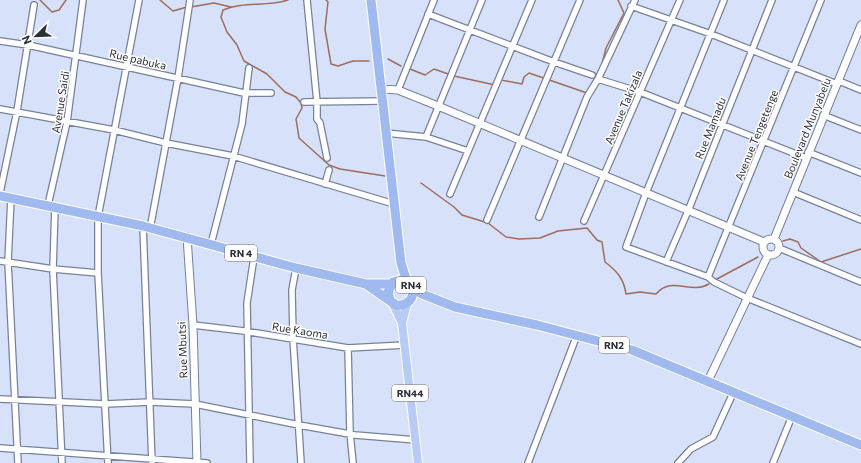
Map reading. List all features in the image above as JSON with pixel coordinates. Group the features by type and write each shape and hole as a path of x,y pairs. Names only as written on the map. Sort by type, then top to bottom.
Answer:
{"highway":[{"path":"371,0 401,263 393,282"},
{"name":"RN 4","path":"0,196 52,206 187,237 254,257 366,284 393,282"},
{"name":"RN4","path":"366,284 391,301 402,305 409,302 413,291 401,263"},
{"name":"RN4","path":"391,301 388,292 393,282 403,280 410,284"},
{"name":"RN2","path":"410,284 434,299 455,307 516,319 632,350 708,382 734,391 861,445"},
{"name":"RN2","path":"409,302 434,299"}],"main road":[{"name":"RN44","path":"391,301 402,323 418,463"},
{"name":"RN44","path":"402,323 409,302"}],"street":[{"name":"Avenue Saidi","path":"62,463 53,269 52,206 67,122 84,0"},
{"path":"108,463 98,273 98,217 139,0"},
{"path":"307,0 317,102 317,119 320,123 327,158"},
{"path":"398,90 434,0"},
{"path":"426,137 482,0"},
{"path":"450,194 532,0"},
{"path":"487,220 580,0"},
{"path":"539,217 587,97 598,79 635,0"},
{"name":"Avenue Takizala","path":"584,221 680,0"},
{"path":"724,0 646,193 626,247 711,279 747,298 861,344"},
{"name":"Rue Mamadu","path":"666,262 688,211 772,0"},
{"name":"Avenue Tengetenge","path":"711,279 729,228 821,0"},
{"path":"152,460 146,228 166,143 189,5"},
{"path":"0,193 17,112 34,6"},
{"path":"631,6 711,34 794,68 861,90"},
{"path":"428,14 592,75"},
{"name":"Boulevard Munyabelu","path":"774,239 823,115 858,39 861,25"},
{"name":"Rue pabuka","path":"0,41 28,45 244,93 271,93"},
{"path":"211,244 242,124 244,93 249,68"},
{"path":"598,79 640,92 764,141 861,173"},
{"path":"381,89 398,90 522,139 688,211 764,242"},
{"path":"304,102 382,101"},
{"path":"0,109 114,130 166,143 233,156 394,204"},
{"path":"823,115 861,130"},
{"path":"386,132 426,137 468,151"},
{"path":"326,184 329,170"},
{"path":"793,192 861,220"},
{"path":"11,198 8,262 18,463"},
{"name":"Rue Mbutsi","path":"187,237 193,325 197,462"},
{"path":"768,238 774,239 778,242 779,248 775,254 768,255 763,250 764,242 768,238"},
{"path":"779,248 861,282"},
{"path":"708,382 768,255"},
{"path":"250,463 246,303 254,257"},
{"path":"0,261 53,269 98,273"},
{"path":"296,268 292,290 293,338 301,463"},
{"name":"Rue Kaoma","path":"193,325 293,338 348,348 405,346"},
{"path":"528,463 577,335"},
{"path":"348,348 350,433 353,463"},
{"path":"678,463 699,443 713,437 734,391"},
{"path":"0,399 59,400 106,404 150,402 195,404 298,425 350,433 416,440"},
{"path":"773,463 792,416"},
{"path":"0,448 17,448 62,453 207,463"}],"waterway":[{"path":"40,0 52,12 59,10 66,0"},
{"path":"160,0 173,11 187,7"},
{"path":"288,0 231,7 223,10 221,17 227,32 237,45 244,61 267,74 285,92 296,97 301,103 302,108 296,119 299,138 329,165 340,169 385,176"},
{"path":"326,0 328,2 325,29 331,64 338,66 353,61 369,61"},
{"path":"602,64 606,48 624,13 618,0"},
{"path":"191,7 214,3 231,7"},
{"path":"388,59 401,66"},
{"path":"410,69 425,75 434,69 454,76 495,85"},
{"path":"591,85 600,69"},
{"path":"500,81 522,84 524,77 529,73 587,93"},
{"path":"421,183 454,207 462,215 488,223 506,237 519,239 540,238 558,231 587,228 597,240 602,242 605,262 619,276 624,284 626,294 640,292 656,294 668,286 675,285 695,288 709,284"},
{"path":"783,241 790,239 798,242 801,248 821,262 861,249"},
{"path":"715,280 758,257"}]}
